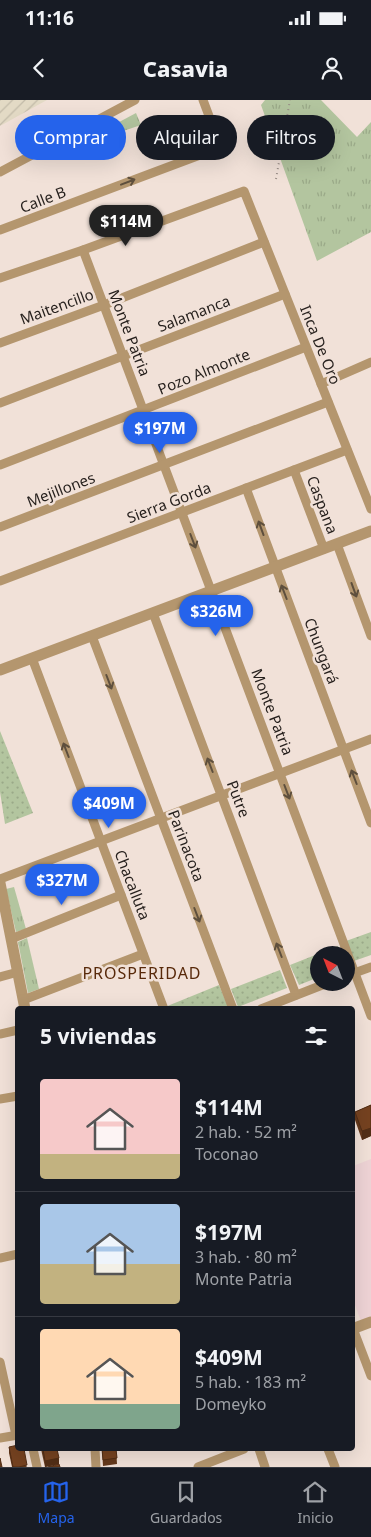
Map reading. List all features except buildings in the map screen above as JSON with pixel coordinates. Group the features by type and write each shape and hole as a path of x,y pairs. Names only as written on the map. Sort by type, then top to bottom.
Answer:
{"street":[{"path":"0,172 135,100"},
{"name":"Calle B","path":"0,230 208,152 218,140 203,100"},
{"name":"Inca De Oro","path":"84,250 244,191 371,510"},
{"name":"Maitencillo","path":"0,343 104,305 264,242"},
{"path":"0,278 84,250"},
{"name":"Monte Patria","path":"84,250 280,773 340,946"},
{"name":"Salamanca","path":"0,403 285,294"},
{"name":"Pozo Almonte","path":"0,465 144,411 306,346"},
{"path":"321,384 371,362"},
{"name":"Mejillones","path":"0,528 328,402"},
{"name":"Sierra Gorda","path":"0,581 347,450"},
{"name":"Caspana","path":"294,470 324,549"},
{"name":"Chungará","path":"246,488 371,823"},
{"path":"0,670 371,531"},
{"name":"Caspana","path":"337,544 371,636"},
{"name":"Putre","path":"153,613 296,995"},
{"name":"Parinacota","path":"92,636 232,1006"},
{"name":"Chacalluta","path":"32,658 163,1006"},
{"path":"143,954 24,1004 0,881 100,841 371,739"},
{"path":"11,939 121,895"},
{"path":"355,972 371,967"},
{"path":"0,977 18,972"},
{"name":"Monte Patria","path":"355,984 371,1016"},
{"path":"268,1006 310,990"},
{"path":"0,1034 15,1031"},
{"path":"0,1099 15,1096"},
{"path":"0,1258 15,1255"},
{"path":"355,1327 371,1322"},
{"path":"355,1333 371,1376"},
{"path":"0,1362 15,1430"},
{"path":"0,1438 15,1435"},
{"path":"33,1451 37,1467"},
{"path":"95,1451 96,1467"},
{"path":"198,1467 239,1451"},
{"path":"260,1451 266,1467"},
{"path":"329,1451 335,1467"}],"path":[{"path":"276,179 290,100"}],"shaded area":[{"path":"0,100 47,100 20,115 15,115 15,118 0,126"},
{"path":"371,1159 371,1318 361,1321 355,1305 355,1165"}],"green space":[{"path":"265,100 321,100 357,137 371,122 371,232 317,261 281,160 335,160 335,115 265,115 261,105"},
{"path":"136,113 136,127 126,130 126,118"},
{"path":"0,731 33,813 5,824 0,792"},
{"path":"14,887 26,929 16,932 6,889"},
{"path":"371,932 371,955 355,961 355,946 348,946 346,941"},
{"path":"27,938 39,989 28,993 18,942"},
{"path":"310,957 310,981 299,985 290,965"},
{"path":"280,970 287,988 241,1006 238,1006 231,989"},
{"path":"219,985 228,1006 167,1006"}],"district":[{"name":"PROSPERIDAD","path":"142,973"}]}
